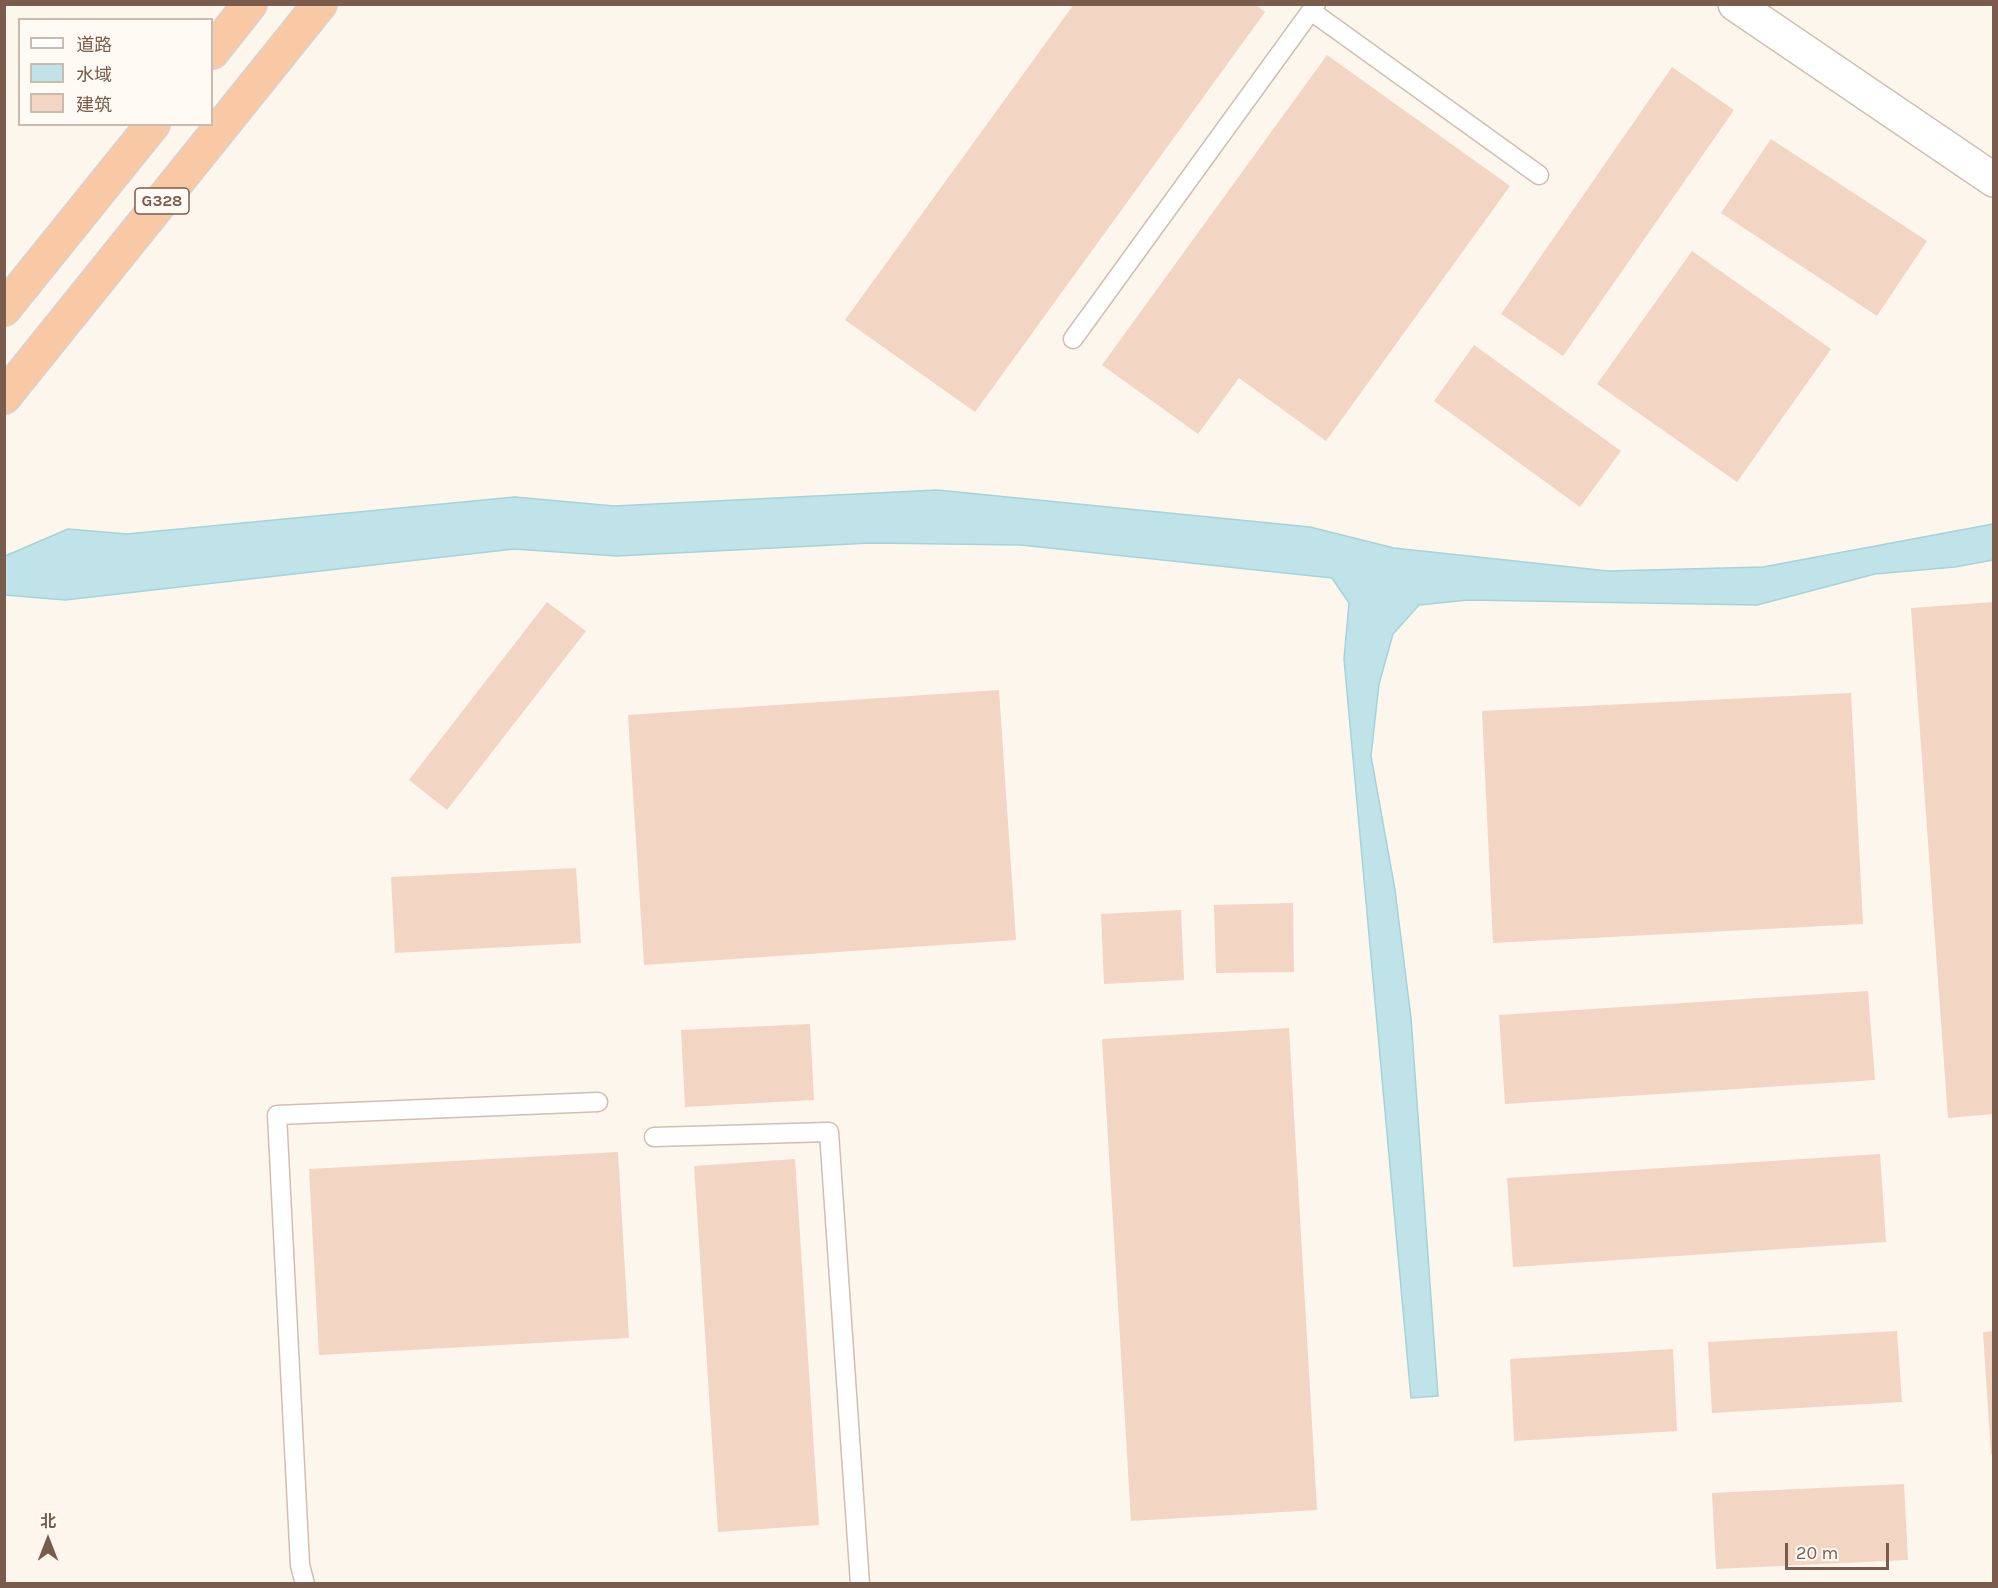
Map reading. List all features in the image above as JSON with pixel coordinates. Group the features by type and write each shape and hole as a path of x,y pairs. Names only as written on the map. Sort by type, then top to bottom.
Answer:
{"highway":[{"path":"213,51 250,4"},
{"name":"G328","path":"4,398 320,4"},
{"name":"G328","path":"4,309 151,126"}],"street":[{"path":"1735,4 1994,180"}],"lane":[{"path":"1073,339 1314,8 1539,175"},
{"path":"305,1584 300,1565 277,1115 598,1101"},
{"path":"654,1137 829,1132 860,1584"}],"water":[{"path":"937,490 1310,527 1394,548 1608,571 1763,567 1993,524 1993,560 1955,567 1875,574 1757,605 1468,600 1419,605 1393,634 1379,684 1371,756 1395,890 1411,1018 1438,1396 1411,1398 1344,659 1349,603 1332,578 1021,545 871,543 617,556 514,549 65,600 5,595 5,556 68,529 127,534 515,497 614,506"}],"building":[{"path":"1074,4 1255,4 1265,12 975,412 845,320"},
{"path":"1327,55 1510,186 1326,441 1239,378 1198,434 1102,365"},
{"path":"1672,67 1734,110 1563,356 1501,314"},
{"path":"1771,139 1927,241 1877,316 1721,213"},
{"path":"1692,251 1831,349 1737,482 1597,384"},
{"path":"1474,345 1621,451 1580,507 1434,401"},
{"path":"547,602 586,631 447,810 409,780"},
{"path":"1994,602 1994,1114 1948,1118 1911,608"},
{"path":"999,690 1016,940 644,965 628,715"},
{"path":"1851,693 1863,924 1493,943 1482,711"},
{"path":"576,868 581,943 395,953 391,877"},
{"path":"1293,903 1294,972 1216,973 1214,905"},
{"path":"1181,910 1184,980 1104,984 1101,914"},
{"path":"1868,991 1875,1080 1505,1104 1499,1015"},
{"path":"810,1024 814,1100 685,1107 681,1030"},
{"path":"1289,1028 1317,1510 1131,1521 1102,1039"},
{"path":"618,1152 629,1338 319,1355 309,1169"},
{"path":"1880,1154 1886,1242 1513,1267 1507,1178"},
{"path":"795,1159 819,1525 718,1532 694,1166"},
{"path":"1897,1331 1902,1402 1712,1413 1708,1342"},
{"path":"1994,1331 1994,1454 1991,1454 1983,1332"},
{"path":"1673,1349 1677,1431 1514,1441 1510,1359"},
{"path":"1904,1484 1908,1560 1716,1569 1712,1493"}]}
